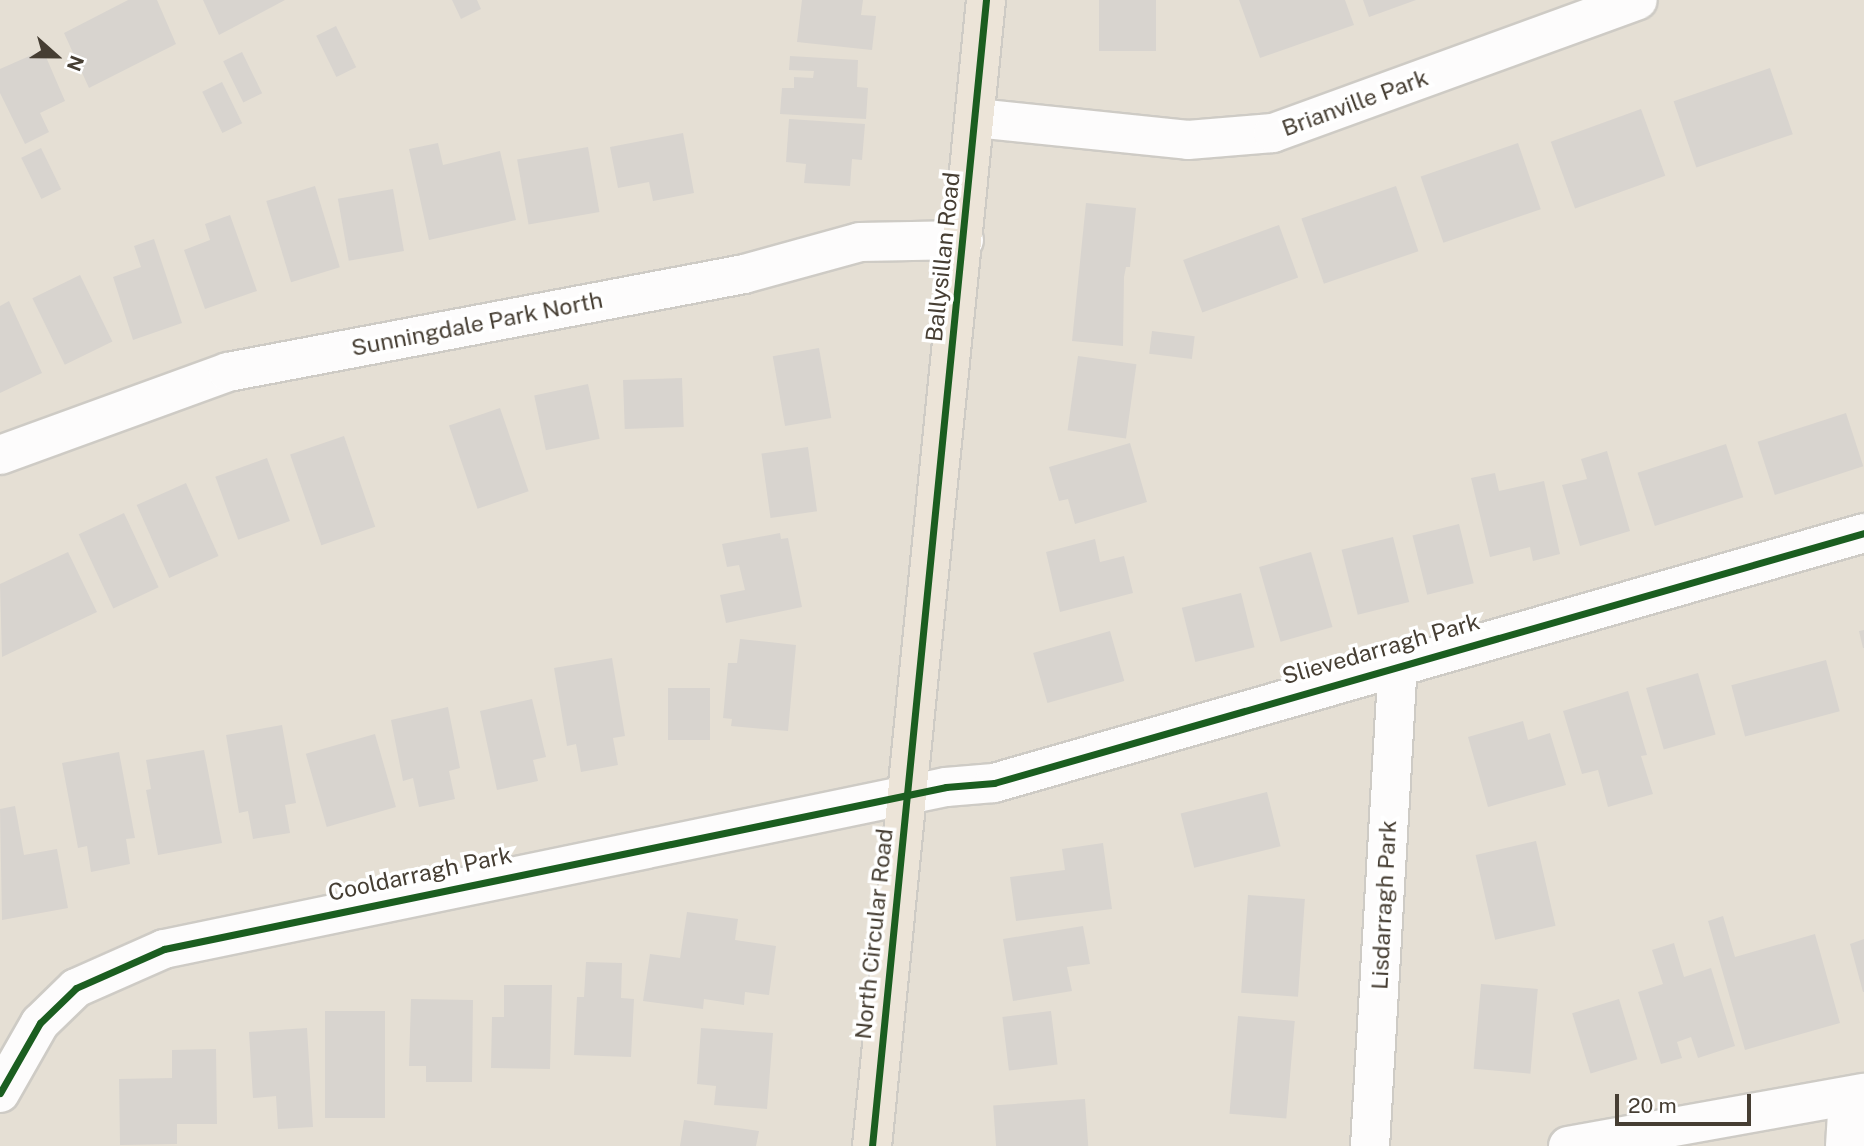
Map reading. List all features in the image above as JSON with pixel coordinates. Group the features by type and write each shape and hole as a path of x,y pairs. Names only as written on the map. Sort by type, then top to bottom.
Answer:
{"highway":[{"name":"Ballysillan Road","path":"938,518 986,0"},
{"name":"North Circular Road","path":"872,1146 938,518"}],"street":[{"name":"Brianville Park","path":"976,118 1188,140 1273,134 1637,0"},
{"name":"Sunningdale Park North","path":"0,455 228,372 744,274 860,242 964,240"},
{"name":"Slievedarragh Park","path":"908,795 994,783 1398,664 1864,533"},
{"name":"Lisdarragh Park","path":"1370,1146 1398,664"},
{"name":"Cooldarragh Park","path":"0,1093 40,1023 76,988 164,949 908,795"},
{"path":"1568,1146 1856,1095 1845,1146"}],"shaded area":[{"path":"0,0 1864,0 1864,1146 0,1146"}],"building":[{"path":"128,0 157,0 176,44 89,88 64,33"},
{"path":"203,0 285,0 219,35"},
{"path":"452,0 477,0 481,9 461,19"},
{"path":"802,0 863,0 861,15 876,16 872,50 797,42"},
{"path":"1099,0 1156,0 1156,51 1099,51"},
{"path":"1239,0 1345,0 1354,25 1260,58"},
{"path":"1363,0 1416,0 1369,17"},
{"path":"336,26 356,67 336,77 316,36"},
{"path":"43,50 65,101 40,113 49,132 25,144 0,93 0,69"},
{"path":"242,52 262,93 243,103 223,61"},
{"path":"790,56 858,60 857,87 868,88 866,119 780,114 782,88 794,88 794,77 813,78 814,71 789,70"},
{"path":"1770,68 1793,134 1696,167 1674,101"},
{"path":"222,82 242,123 222,133 202,92"},
{"path":"1641,109 1665,176 1575,209 1551,142"},
{"path":"789,119 865,124 862,160 852,159 850,186 804,183 806,164 786,162"},
{"path":"683,133 694,193 653,201 649,182 618,188 610,147"},
{"path":"438,143 443,165 500,151 516,220 429,240 409,149"},
{"path":"1518,143 1541,209 1443,243 1421,177"},
{"path":"588,147 599,212 529,224 517,160"},
{"path":"41,148 61,189 41,199 21,158"},
{"path":"315,186 340,267 291,282 266,201"},
{"path":"1396,186 1418,251 1324,284 1301,219"},
{"path":"393,189 404,251 349,261 338,199"},
{"path":"1086,203 1136,208 1130,267 1126,267 1124,277 1123,346 1072,341"},
{"path":"230,215 257,291 205,309 184,250 210,240 205,224"},
{"path":"1279,225 1298,278 1202,313 1183,260"},
{"path":"154,239 182,323 133,340 113,277 141,267 134,246"},
{"path":"80,275 112,342 65,365 32,298"},
{"path":"9,301 42,373 0,393 0,306"},
{"path":"1152,331 1195,336 1192,359 1149,354"},
{"path":"819,348 831,418 785,426 773,356"},
{"path":"1078,356 1136,364 1126,438 1068,430"},
{"path":"682,378 684,427 625,429 623,380"},
{"path":"588,384 600,439 546,450 534,395"},
{"path":"500,408 529,491 478,509 449,426"},
{"path":"1846,413 1863,466 1775,495 1758,442"},
{"path":"344,436 375,527 321,545 290,455"},
{"path":"1130,443 1147,502 1075,524 1068,499 1059,501 1049,467"},
{"path":"1726,444 1743,497 1655,526 1638,473"},
{"path":"808,447 817,511 771,518 761,454"},
{"path":"1607,451 1630,531 1580,546 1562,485 1587,479 1581,459"},
{"path":"267,458 290,521 238,540 215,477"},
{"path":"1495,473 1499,491 1544,481 1560,554 1533,561 1530,547 1490,557 1471,478"},
{"path":"186,483 219,556 169,578 137,505"},
{"path":"124,513 159,587 113,608 79,534"},
{"path":"1459,524 1474,583 1427,595 1412,536"},
{"path":"780,533 781,539 788,538 802,607 726,623 720,595 745,590 739,565 727,567 722,544"},
{"path":"1393,537 1409,602 1358,615 1342,550"},
{"path":"1095,539 1100,562 1124,556 1133,593 1060,612 1046,552"},
{"path":"68,552 97,612 2,657 0,584"},
{"path":"1311,552 1332,627 1281,642 1259,567"},
{"path":"1241,593 1255,647 1195,662 1182,608"},
{"path":"1864,630 1864,648 1863,648 1859,631"},
{"path":"1110,631 1124,681 1047,703 1033,653"},
{"path":"740,639 796,645 788,731 731,726 732,719 723,718 728,663 737,663"},
{"path":"612,658 625,736 613,738 618,765 581,772 576,744 567,746 554,668"},
{"path":"1826,660 1840,711 1745,737 1731,685"},
{"path":"1698,673 1716,735 1664,749 1646,688"},
{"path":"668,688 710,688 710,740 668,740"},
{"path":"1628,691 1647,755 1641,756 1653,794 1608,807 1598,770 1582,774 1563,711"},
{"path":"532,699 546,757 533,760 538,781 497,790 480,711"},
{"path":"448,707 460,768 449,771 455,799 419,807 413,778 403,781 391,720"},
{"path":"1523,721 1528,740 1550,733 1566,785 1488,807 1468,737"},
{"path":"282,725 296,803 285,805 290,833 253,839 248,811 239,813 226,735"},
{"path":"375,734 396,807 327,827 306,754"},
{"path":"204,750 222,843 158,855 146,790 151,789 146,760"},
{"path":"119,752 135,838 126,839 130,864 91,872 87,846 78,848 62,763"},
{"path":"1267,792 1281,846 1194,868 1181,814"},
{"path":"15,806 24,855 57,849 68,908 2,920 0,809"},
{"path":"1536,841 1556,926 1495,940 1476,855"},
{"path":"1103,843 1112,909 1016,921 1010,877 1065,870 1062,849"},
{"path":"1248,895 1305,899 1298,997 1241,993"},
{"path":"687,912 738,919 735,940 776,946 769,995 745,992 744,1005 704,999 703,1009 643,1001 650,954 680,958"},
{"path":"1723,916 1735,957 1815,934 1840,1023 1745,1050 1708,921"},
{"path":"1083,926 1090,964 1067,967 1072,991 1013,1001 1003,939"},
{"path":"1864,939 1864,992 1863,992 1850,944"},
{"path":"1674,943 1684,977 1711,968 1735,1046 1698,1058 1691,1037 1677,1042 1682,1058 1661,1064 1638,992 1663,984 1652,950"},
{"path":"586,962 622,963 621,998 634,999 631,1057 574,1055 577,997 584,997"},
{"path":"1481,984 1538,989 1530,1074 1474,1069"},
{"path":"504,985 552,985 550,1069 491,1068 492,1017 504,1017"},
{"path":"411,999 473,1000 472,1082 426,1082 426,1066 409,1066"},
{"path":"1619,999 1637,1059 1591,1074 1572,1013"},
{"path":"325,1011 385,1011 385,1118 325,1118"},
{"path":"1051,1011 1058,1065 1009,1071 1002,1017"},
{"path":"1238,1016 1295,1021 1286,1119 1229,1114"},
{"path":"307,1028 313,1127 278,1129 276,1096 253,1098 249,1032"},
{"path":"701,1028 773,1033 767,1109 714,1105 716,1086 697,1084"},
{"path":"216,1049 217,1124 177,1124 177,1144 120,1145 119,1079 172,1078 172,1050"},
{"path":"1085,1099 1088,1146 996,1146 993,1105"},
{"path":"684,1120 759,1131 756,1146 680,1146"}],"cycle path":[{"path":"872,1146 986,0"},
{"path":"0,1093 40,1023 76,988 164,949 946,787 994,783 1864,533"}]}
